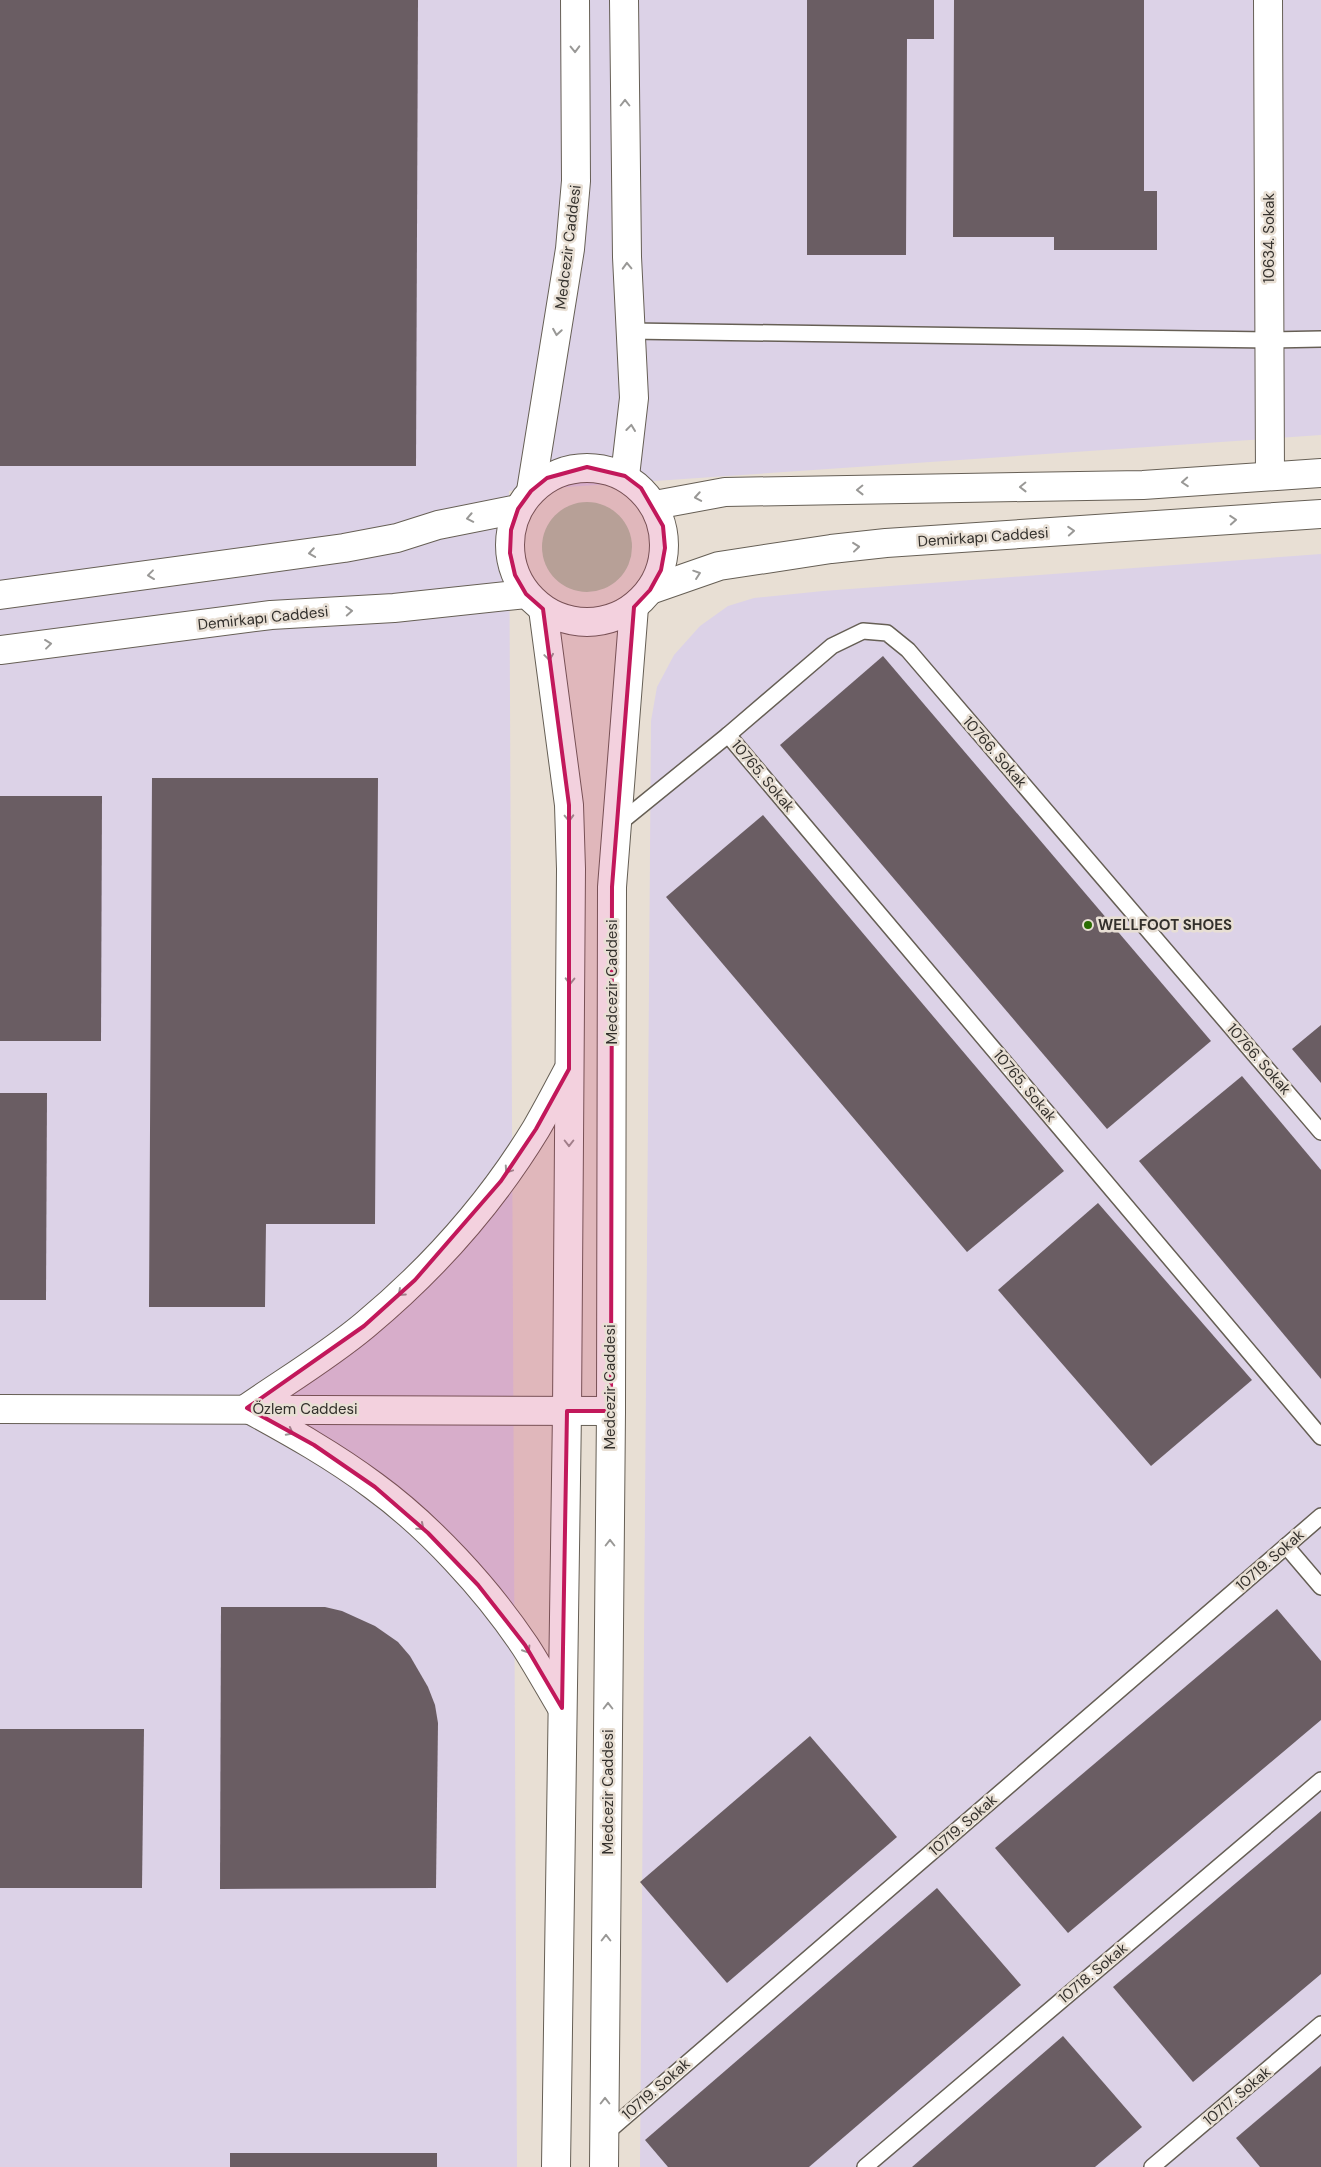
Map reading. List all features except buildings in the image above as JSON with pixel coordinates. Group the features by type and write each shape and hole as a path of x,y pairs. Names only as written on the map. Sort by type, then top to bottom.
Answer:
{"street":[{"name":"Medcezir Caddesi","path":"525,500 570,249 576,181 575,0"},
{"path":"624,0 625,188 634,398 625,476"},
{"name":"10634. Sokak","path":"1268,0 1270,476"},
{"path":"588,467 607,469 625,476 641,488 655,506 663,526 665,548 661,570 642,599 612,619 588,623 564,619 535,601 515,575 510,553 511,530 525,500 548,478 567,470 588,467"},
{"path":"655,506 726,492 1143,485 1321,472"},
{"path":"0,594 344,548 397,538 525,500"},
{"name":"Demirkapı Caddesi","path":"642,599 719,566 831,549 1321,514"},
{"name":"Medcezir Caddesi","path":"604,2167 612,887 616,826 642,599"},
{"path":"535,601 569,805 571,869 567,1410 556,2167"},
{"name":"Demirkapı Caddesi","path":"0,650 271,615 535,601"},
{"path":"562,1708 524,1645 478,1585 428,1533 375,1486 314,1445 247,1408 364,1326 415,1280 458,1233 501,1181 536,1129 569,1069"},
{"name":"Özlem Caddesi","path":"0,1409 247,1408 610,1411"}],"lane":[{"path":"630,331 1270,340 1321,339"},
{"name":"10766. Sokak","path":"616,826 728,735 832,646 863,631 887,633 908,650 1321,1132"},
{"name":"10765. Sokak","path":"728,735 1321,1437"},
{"name":"10719. Sokak","path":"605,2134 1321,1516"},
{"path":"1286,1546 1321,1587"},
{"name":"10718. Sokak","path":"865,2167 1321,1780"},
{"name":"10717. Sokak","path":"1152,2167 1321,2024"}],"highlighted area":[{"path":"587,467 625,476 641,488 663,526 665,548 661,570 650,590 634,607 612,887 611,1411 567,1411 562,1708 525,1645 478,1585 428,1533 375,1487 314,1445 247,1408 364,1326 415,1280 501,1181 536,1129 569,1069 569,805 543,609 526,594 515,575 510,553 511,530 518,509 531,491 547,478"}],"shaded area":[{"path":"0,0 1321,0 1321,435 509,491 517,2167 0,2167"},
{"path":"1321,554 1321,2167 640,2167 651,721 657,687 674,655 700,626 728,606 754,598 823,591"}],"green space":[{"path":"587,502 604,505 619,515 629,530 632,547 629,564 619,579 604,589 587,592 570,589 555,579 545,564 542,547 545,530 555,515 570,505"}],"place":[{"name":"WELLFOOT SHOES","path":"1088,925"}]}
